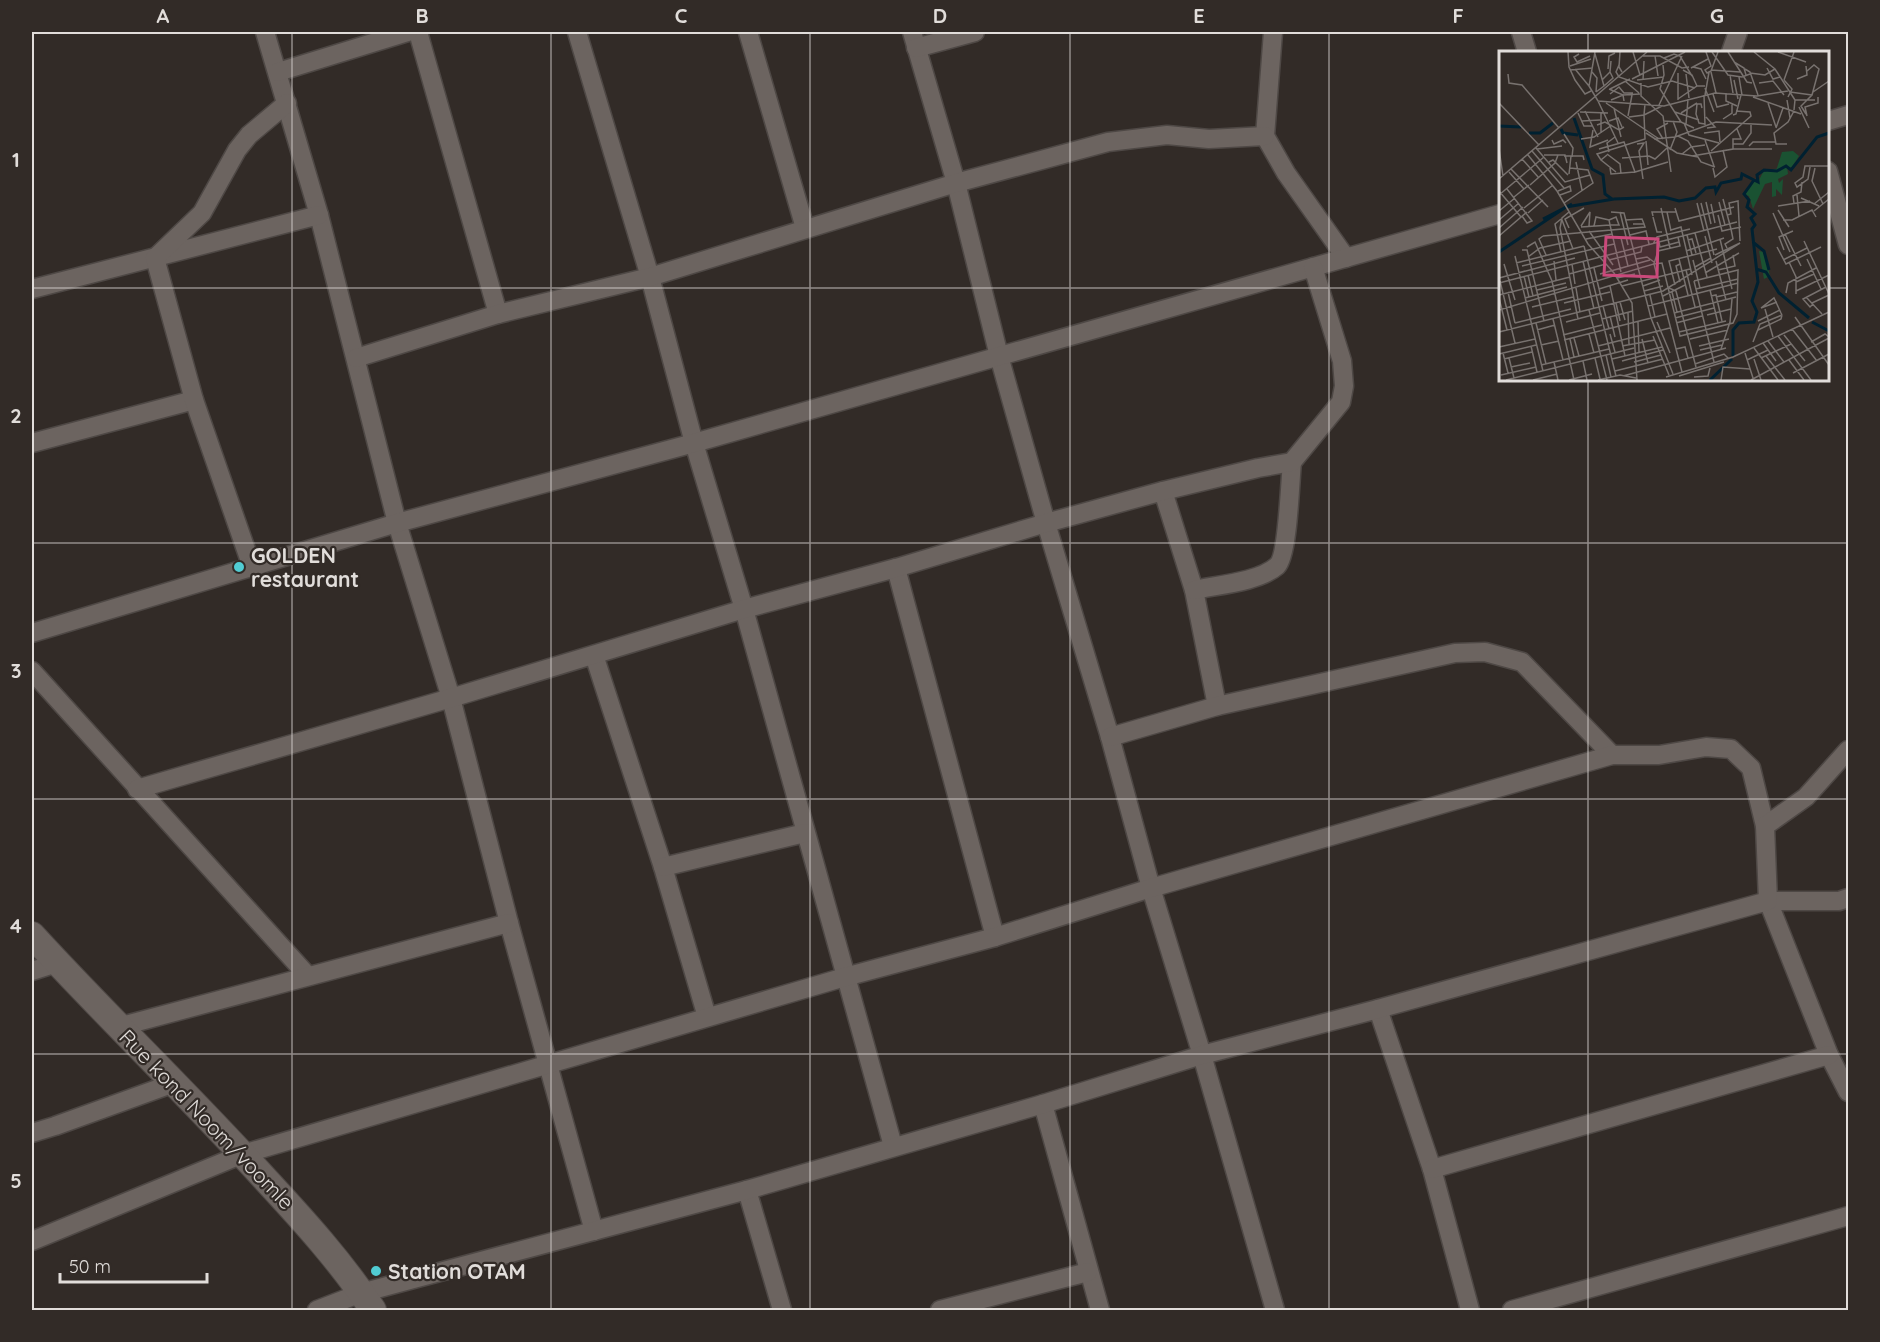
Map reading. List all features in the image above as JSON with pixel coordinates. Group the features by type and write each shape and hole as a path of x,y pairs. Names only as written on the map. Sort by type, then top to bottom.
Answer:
{"street":[{"path":"265,32 319,215 397,523 451,698 509,922 594,1231"},
{"path":"278,72 408,32"},
{"path":"418,32 498,314"},
{"path":"577,32 650,277 694,443 744,609 893,1146"},
{"path":"748,32 806,228"},
{"path":"975,32 914,40 956,183 999,356 1046,523 1275,1311"},
{"path":"1273,32 1265,136 1286,173 1346,258"},
{"path":"1521,32 1527,51"},
{"path":"1731,51 1738,32"},
{"path":"155,258 202,213 237,150 249,135 287,103"},
{"path":"1829,120 1848,115"},
{"path":"356,358 498,314 650,277 956,183 1108,142 1167,135 1209,139 1265,136"},
{"path":"1829,178 1848,245"},
{"path":"32,633 397,523 694,443 1499,214"},
{"path":"32,289 319,215"},
{"path":"155,258 194,400 252,567"},
{"path":"1194,590 1262,576 1279,565 1284,550 1292,462 1341,402 1344,386 1342,361 1313,267"},
{"path":"32,443 194,400"},
{"path":"137,789 451,698 744,609 896,568 1046,523 1163,490 1292,462"},
{"path":"1163,490 1194,590 1217,706"},
{"path":"896,568 995,937"},
{"path":"1110,737 1217,706 1455,652 1485,652 1522,662 1611,755"},
{"path":"594,654 663,867 707,1017"},
{"path":"32,671 307,975"},
{"path":"32,1241 243,1154 547,1063 845,977 995,937 1151,888 1611,755 1659,754 1706,747 1731,749 1751,768 1765,826 1768,902 1828,1055 1848,1092"},
{"path":"1765,826 1806,796 1848,750"},
{"path":"663,867 805,833"},
{"path":"317,1311 367,1302 594,1231 747,1190 1202,1055 1768,902 1839,901 1848,898"},
{"path":"118,1027 509,922"},
{"name":"Rue kond Noom/voomle","path":"32,935 118,1027 243,1154 312,1230 367,1302"},
{"path":"32,971 57,963"},
{"path":"1378,1009 1432,1169 1470,1311"},
{"path":"1432,1169 1828,1055"},
{"path":"32,1133 174,1083"},
{"path":"1043,1104 1100,1311"},
{"path":"747,1190 782,1311"},
{"path":"1512,1311 1848,1216"},
{"path":"943,1310 1088,1272"}],"place":[{"name":"GOLDEN restaurant","path":"239,567"},
{"name":"Station OTAM","path":"376,1271"}]}
